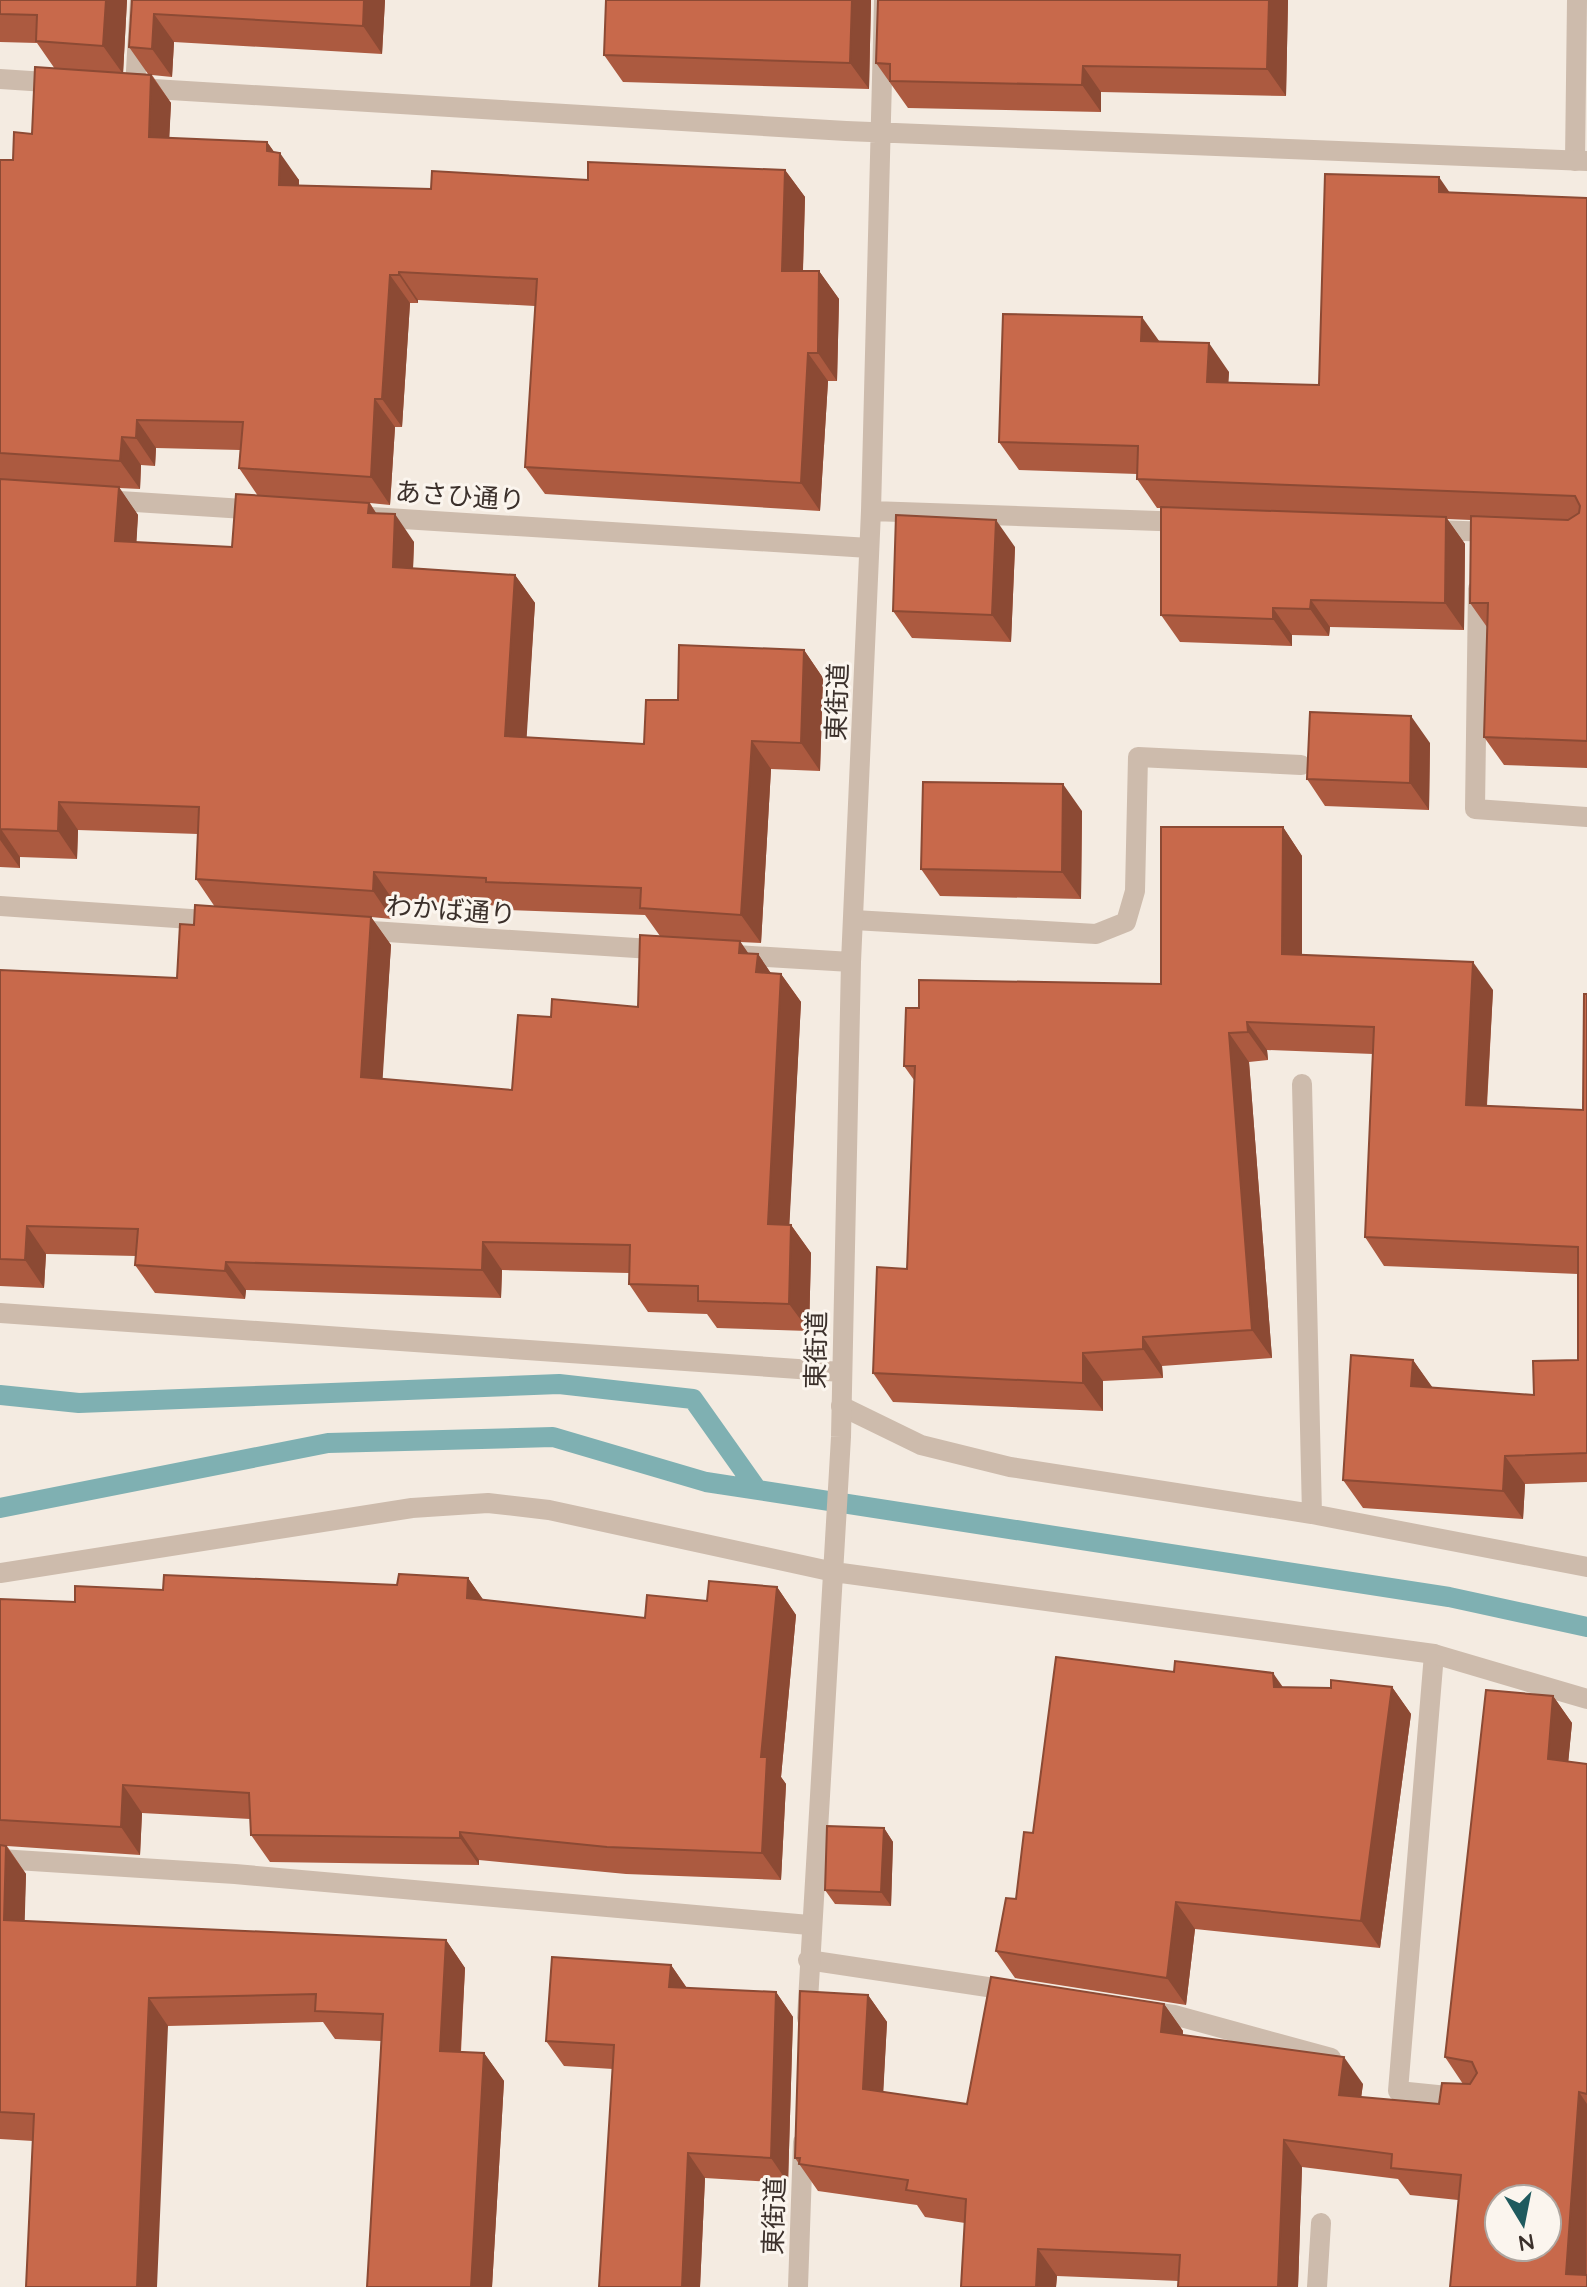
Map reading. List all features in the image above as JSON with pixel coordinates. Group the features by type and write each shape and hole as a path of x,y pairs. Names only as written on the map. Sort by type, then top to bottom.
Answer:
{"street":[{"path":"140,0 127,87 882,133 1581,161 1577,0"},
{"name":"東街道","path":"834,1572 841,1437 851,962 871,511 884,0"},
{"path":"0,79 75,84"},
{"path":"79,498 283,511"},
{"path":"871,511 1207,523"},
{"name":"あさひ通り","path":"346,515 869,548"},
{"path":"1403,530 1478,547 1509,532"},
{"path":"1478,547 1475,809 1587,817"},
{"path":"854,920 1096,934 1126,922 1135,891 1138,757 1301,765"},
{"path":"0,906 236,922"},
{"name":"わかば通り","path":"331,928 851,962"},
{"path":"1302,1084 1312,1514"},
{"path":"0,1313 841,1372"},
{"path":"841,1406 921,1445 1010,1467 1312,1514 1587,1567"},
{"path":"0,1573 412,1508 488,1503 549,1510 834,1572 1434,1654 1587,1699"},
{"path":"806,2038 809,1925 834,1572"},
{"path":"1434,1654 1398,2091 1483,2099"},
{"path":"0,1859 235,1874 809,1925"},
{"path":"808,1960 1037,1994"},
{"path":"1128,2008 1174,2015 1331,2058"},
{"name":"東街道","path":"798,2287 804,2116"},
{"path":"1317,2287 1321,2223"}],"building":[{"path":"0,0 106,0 103,46 36,41 37,15 0,14"},
{"path":"132,0 364,0 363,26 154,14 152,49 129,47"},
{"path":"606,0 852,0 850,63 604,55"},
{"path":"878,0 1269,0 1267,69 1083,66 1082,85 890,81 890,64 876,63"},
{"path":"35,67 151,75 149,137 267,142 267,151 280,153 279,185 431,189 432,171 588,180 588,162 785,170 782,271 819,271 818,353 808,353 801,483 525,467 537,279 399,272 399,275 390,275 382,399 375,399 371,477 239,468 243,422 137,420 136,438 122,437 120,461 0,453 0,160 13,160 14,132 32,134"},
{"path":"1325,174 1439,177 1439,192 1587,198 1587,741 1484,737 1488,603 1470,603 1471,516 1568,520 1579,513 1580,506 1575,496 1137,479 1138,446 999,442 1003,314 1142,317 1141,341 1209,343 1207,382 1319,385"},
{"path":"0,479 119,487 115,541 232,547 236,494 369,503 368,513 395,514 393,567 515,575 505,736 644,744 646,700 678,700 679,645 804,650 801,743 752,741 741,915 640,908 641,888 486,882 486,878 374,872 373,891 196,879 199,807 59,802 58,831 1,829 0,840"},
{"path":"1161,507 1446,517 1445,603 1311,600 1310,609 1273,608 1273,619 1161,615"},
{"path":"896,515 996,520 992,615 893,611"},
{"path":"1310,712 1411,716 1410,783 1307,779"},
{"path":"923,782 1063,784 1062,872 921,869"},
{"path":"1161,827 1283,827 1282,954 1473,962 1466,1105 1583,1110 1584,994 1587,994 1587,1453 1505,1456 1503,1491 1343,1480 1351,1355 1413,1360 1411,1386 1534,1395 1533,1361 1578,1360 1578,1247 1365,1237 1374,1027 1247,1022 1248,1032 1229,1033 1252,1330 1143,1337 1143,1349 1083,1353 1083,1383 873,1373 877,1267 907,1269 915,1066 904,1066 906,1008 919,1008 919,980 1161,984"},
{"path":"195,905 371,917 361,1077 512,1090 518,1015 551,1017 552,999 638,1007 640,935 740,941 739,953 758,954 756,972 781,974 768,1224 791,1225 789,1304 698,1301 698,1286 629,1284 630,1245 483,1242 482,1270 226,1262 225,1271 135,1265 138,1229 27,1226 25,1260 0,1259 0,970 177,978 180,924 194,925"},
{"path":"399,1574 468,1578 467,1598 645,1618 647,1595 707,1601 709,1581 777,1587 761,1757 767,1757 762,1853 607,1847 460,1832 460,1838 251,1835 249,1793 123,1785 121,1827 0,1820 0,1599 75,1602 75,1586 163,1590 164,1575 397,1585"},
{"path":"1056,1657 1174,1672 1175,1661 1273,1673 1274,1687 1331,1688 1331,1680 1392,1687 1361,1921 1176,1902 1167,1978 996,1951 1006,1898 1016,1899 1024,1832 1033,1833"},
{"path":"1486,1690 1553,1696 1548,1759 1587,1764 1587,2094 1579,2092 1566,2274 1587,2275 1587,2287 1450,2287 1461,2175 1391,2168 1392,2154 1284,2140 1278,2287 1178,2287 1180,2255 1038,2249 1036,2287 961,2287 966,2199 906,2190 908,2180 799,2164 800,2158 795,2158 800,1991 868,1995 863,2089 967,2104 991,1977 1164,2004 1161,2032 1344,2057 1339,2095 1439,2104 1442,2083 1470,2084 1477,2073 1472,2062 1445,2057"},
{"path":"827,1826 884,1828 881,1892 825,1890"},
{"path":"0,1845 6,1846 4,1920 446,1940 440,2051 484,2053 471,2287 367,2287 383,2014 315,2011 316,1994 149,1998 137,2287 26,2287 34,2114 0,2112"},
{"path":"552,1957 671,1965 669,1987 776,1992 771,2158 688,2153 682,2287 599,2287 614,2045 546,2041"}],"waterway":[{"path":"0,1395 79,1403 559,1384 693,1399 756,1488"},
{"path":"0,1508 328,1443 553,1437 706,1482 1449,1597 1587,1627"}]}
